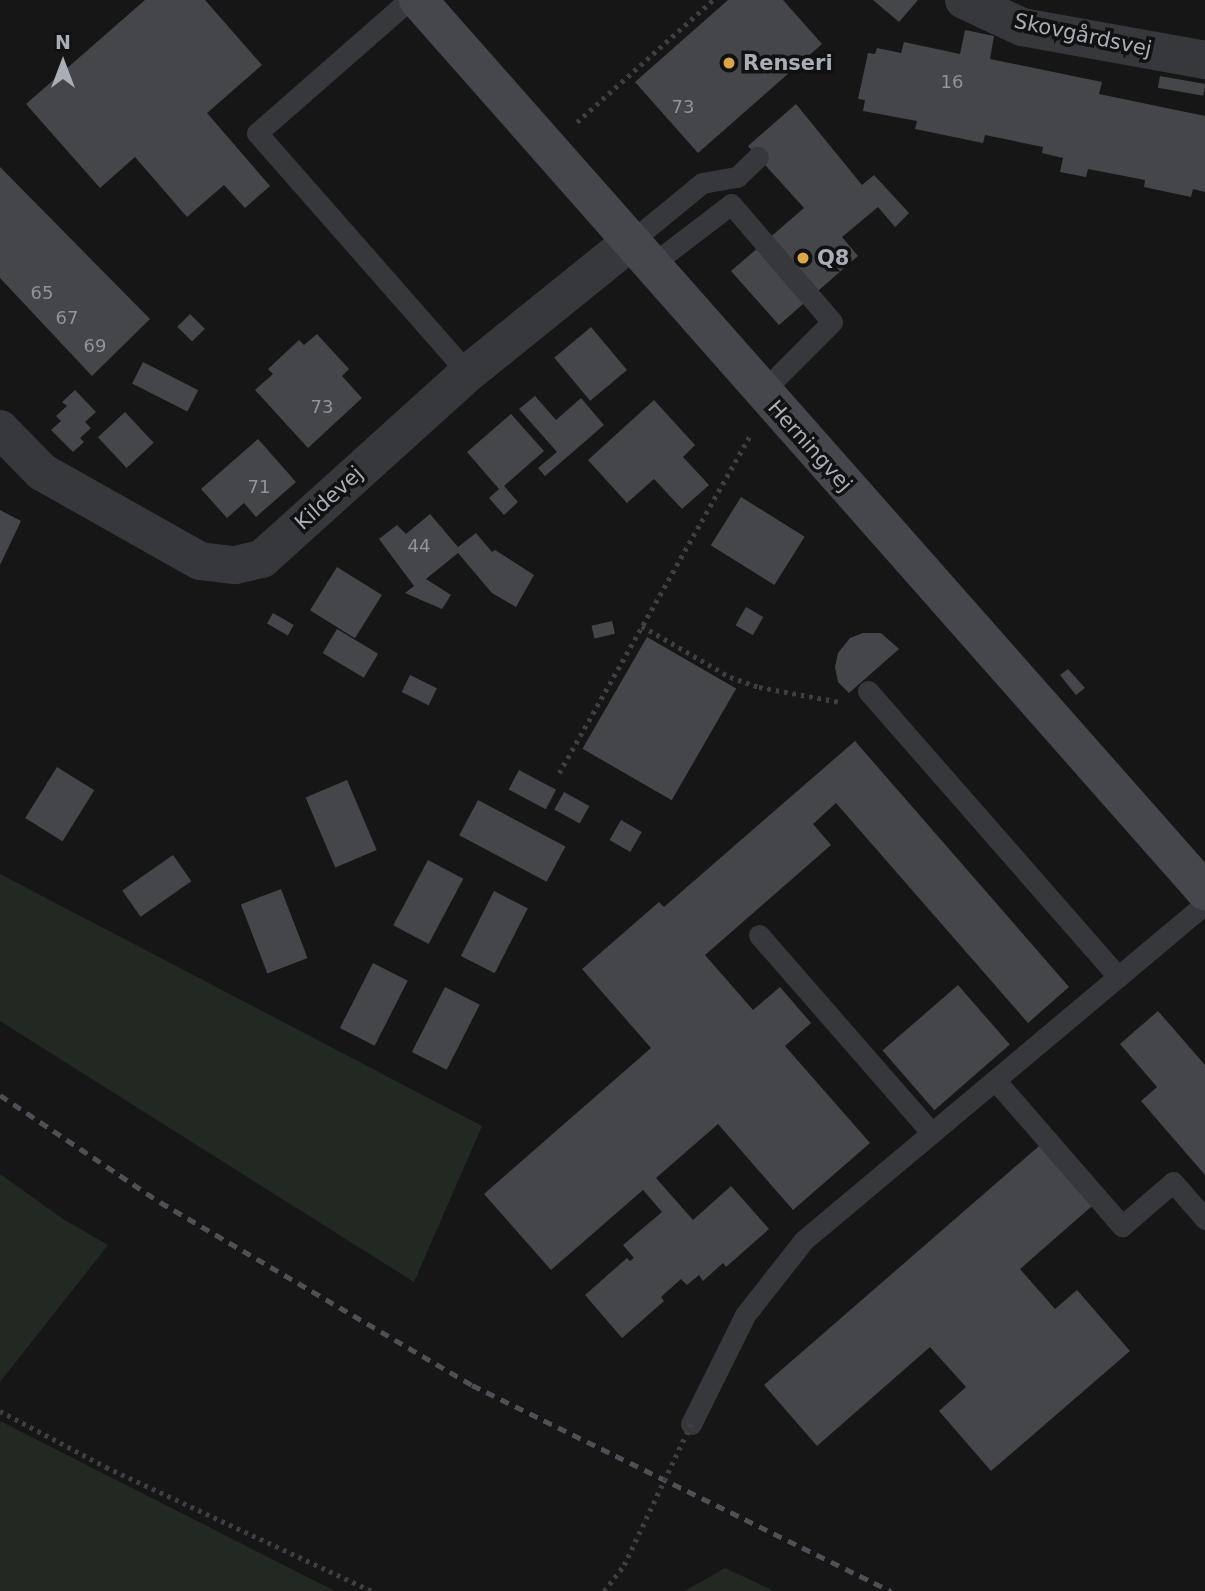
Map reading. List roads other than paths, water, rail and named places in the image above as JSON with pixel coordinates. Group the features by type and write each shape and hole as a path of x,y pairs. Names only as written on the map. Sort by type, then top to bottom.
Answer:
{"street":[{"name":"Herningvej","path":"418,0 1205,891"},
{"name":"Skovgårdsvej","path":"964,0 1022,27 1205,60"},
{"name":"Kildevej","path":"0,429 42,471 200,561 235,565 262,559 468,373 640,254"}],"lane":[{"path":"409,0 257,134 468,373"},
{"path":"640,254 702,183 737,177 758,158"},
{"path":"640,254 731,204 832,323 766,396"},
{"path":"868,691 1118,977"},
{"path":"691,1424 745,1315 804,1240 1205,904"},
{"path":"759,935 932,1133"},
{"path":"995,1080 1122,1226 1172,1182 1205,1219"}],"railway":[{"path":"0,1095 160,1202 472,1385 891,1591"}],"place":[{"name":"Renseri","path":"729,63"},
{"name":"Q8","path":"803,258"}]}
